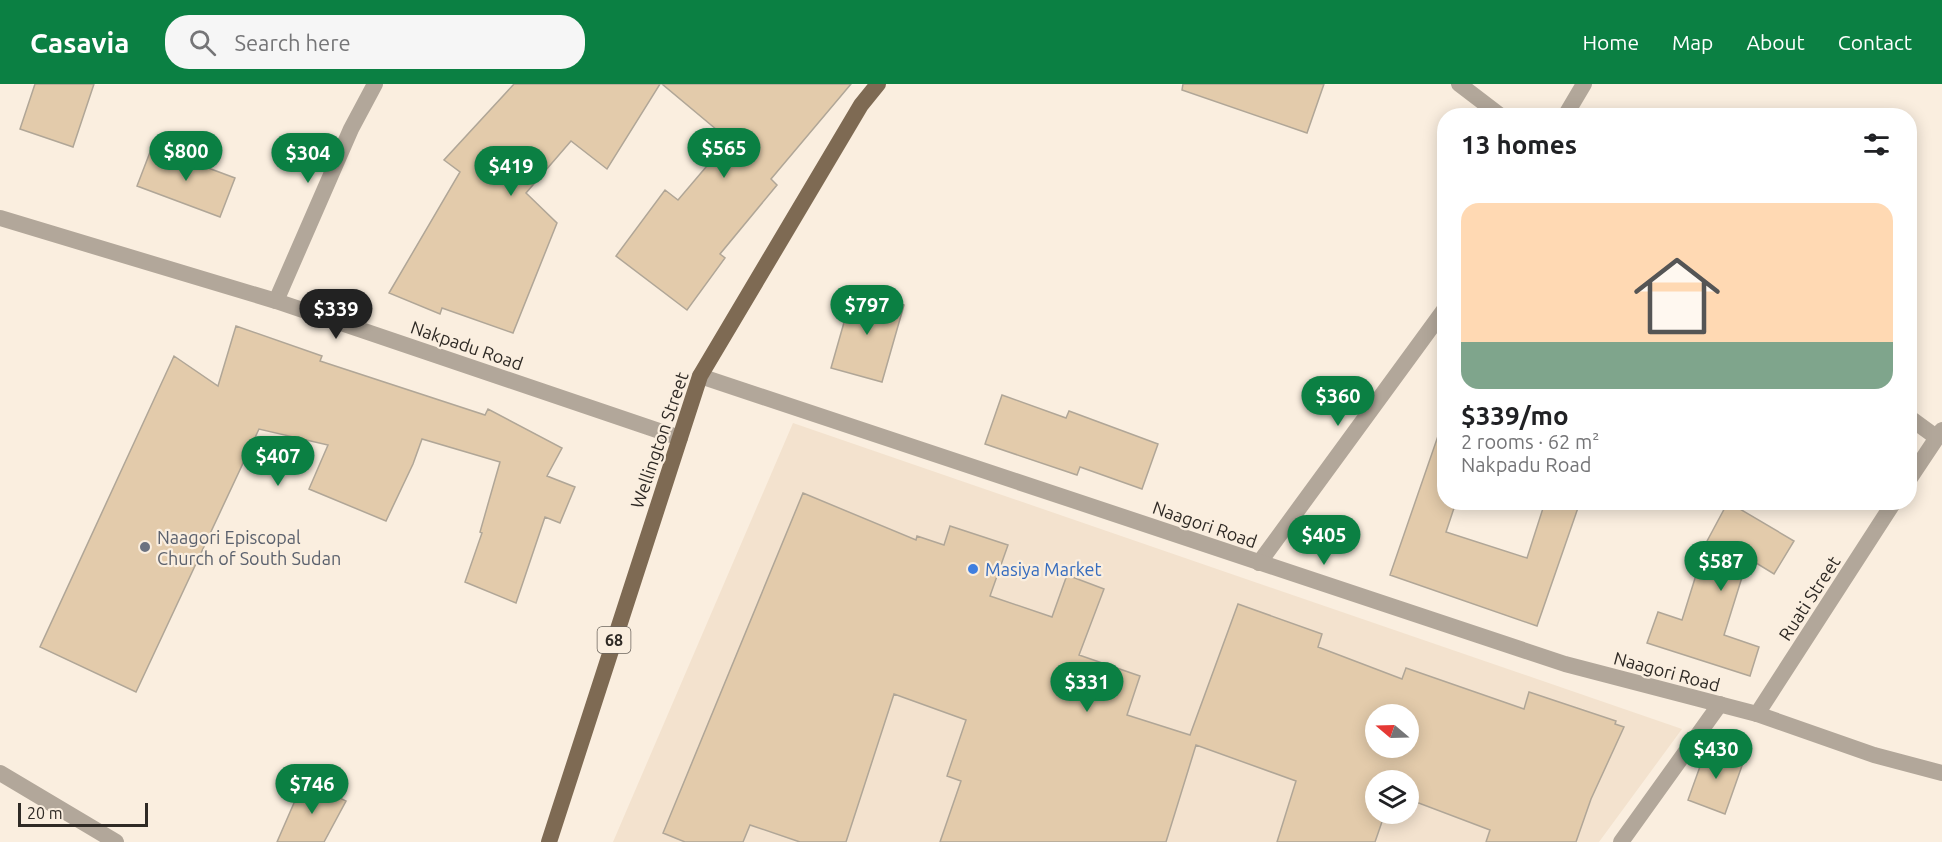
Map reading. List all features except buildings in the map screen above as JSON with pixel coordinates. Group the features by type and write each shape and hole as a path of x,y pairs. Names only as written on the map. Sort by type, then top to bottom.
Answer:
{"main road":[{"name":"Wellington Street","path":"549,842 700,376 861,105 878,84"}],"street":[{"path":"276,301 351,129 375,84"},
{"path":"1459,84 1490,108"},
{"path":"1570,108 1584,84"},
{"name":"Nakpadu Road","path":"0,218 276,301 680,438"},
{"path":"1259,563 1437,320"},
{"name":"Naagori Road","path":"700,376 1565,664 1757,714 1874,755 1942,773"},
{"path":"1917,422 1939,434 1917,467"},
{"name":"Ruati Street","path":"1757,714 1889,510"},
{"path":"1620,842 1720,705"},
{"path":"3,781 116,842"}],"shaded area":[{"name":"Masiya Market","path":"793,423 1682,729 1599,842 613,842"}],"place":[{"name":"Naagori Episcopal Church of South Sudan","path":"145,547"},
{"name":"Masiya Market","path":"973,569"}]}
